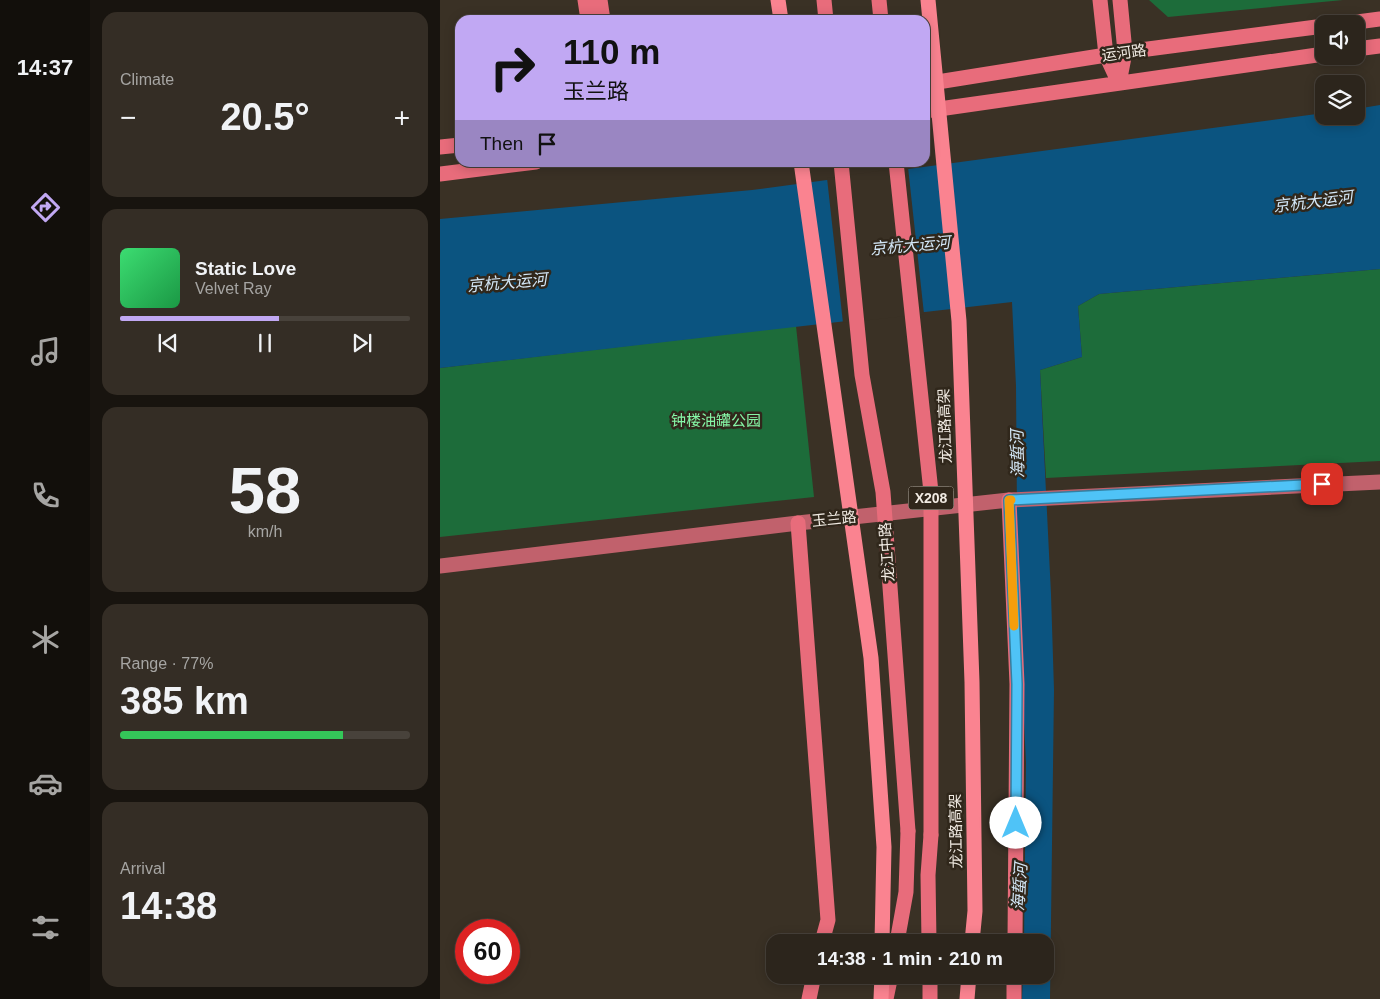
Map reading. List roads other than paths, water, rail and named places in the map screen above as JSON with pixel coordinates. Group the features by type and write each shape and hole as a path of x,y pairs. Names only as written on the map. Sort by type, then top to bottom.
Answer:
{"highway":[{"path":"778,0 780,15"},
{"name":"龙江路高架","path":"928,0 929,15"},
{"name":"龙江路高架","path":"930,21 958,322 972,682 975,912 973,934"},
{"path":"802,167 871,658 884,847 882,934"},
{"path":"881,999 882,984"},
{"path":"967,999 968,984"}],"main road":[{"path":"585,0 587,15"},
{"path":"600,0 602,15"},
{"path":"824,0 826,15"},
{"path":"879,0 880,15"},
{"path":"1100,0 1106,55 1119,83"},
{"path":"1119,83 1125,52 1120,0"},
{"path":"1365,21 1380,19"},
{"name":"运河路","path":"930,83 1125,52 1315,27"},
{"path":"1365,48 1380,46"},
{"name":"运河路","path":"930,110 1315,55"},
{"path":"440,147 455,146"},
{"path":"440,174 496,167"},
{"name":"龙江中路","path":"841,167 862,375 882,492 908,831 906,892 898,934"},
{"name":"X208","path":"897,167 931,492 931,835 928,875 929,934"},
{"path":"1012,500 1017,684 1015,934"},
{"path":"798,523 828,920 824,934"},
{"path":"809,999 812,984"},
{"path":"886,999 889,984"},
{"path":"930,984 930,999"},
{"path":"1014,984 1014,999"}],"street":[{"name":"玉兰路","path":"440,566 798,523 1012,500 1380,482"}],"water":[{"path":"1380,105 1380,269 1099,294 1078,306 1082,357 1040,370 1054,690 1051,934 1024,934 1026,763 1020,637 1016,386 1012,302 440,368 440,219 752,190 1315,114 1315,125 1365,125 1365,108"},
{"path":"1023,984 1050,984 1050,999 1022,999"}],"water label":[{"name":"京杭大运河","path":"1313,201"},
{"name":"京杭大运河","path":"910,245"},
{"name":"京杭大运河","path":"507,282"},
{"name":"海蜇河","path":"1017,454"},
{"name":"海蜇河","path":"1019,887"}],"park label":[{"name":"钟楼油罐公园","path":"716,421"}]}
